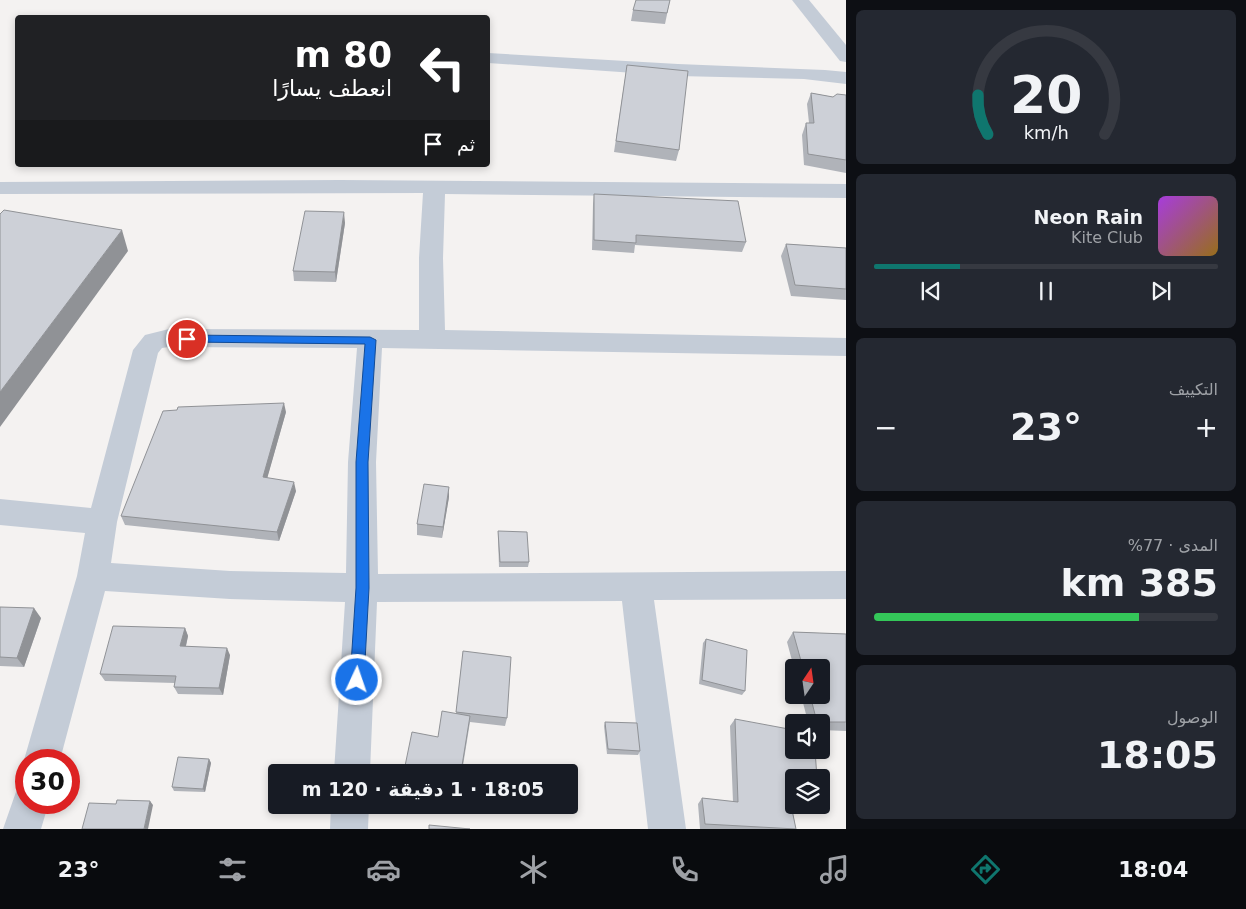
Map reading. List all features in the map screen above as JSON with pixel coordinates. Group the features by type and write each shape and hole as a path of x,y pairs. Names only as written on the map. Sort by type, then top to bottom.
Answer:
{"street":[{"path":"800,0 846,57"},
{"path":"490,58 581,62 719,72 789,72 846,78"},
{"path":"340,186 345,167"},
{"path":"0,188 340,186 846,191"},
{"path":"432,339 431,258 434,187"},
{"path":"45,749 93,576 102,522 146,350 154,341 169,338 432,339 846,347"},
{"path":"352,764 362,588 362,462 370,340"},
{"path":"0,512 102,522"},
{"path":"93,576 230,585 362,588 846,585"},
{"path":"636,586 667,829"},
{"path":"22,829 26,814"},
{"path":"349,829 350,814"}],"building":[{"path":"636,0 670,0 667,13 633,10"},
{"path":"627,65 688,71 679,150 616,141"},
{"path":"811,93 833,97 837,94 846,95 846,160 808,154 806,123 814,123"},
{"path":"594,194 738,201 746,242 636,235 636,243 594,240"},
{"path":"4,210 122,230 0,392 0,214"},
{"path":"305,211 344,212 335,272 293,271"},
{"path":"786,244 846,248 846,289 795,285"},
{"path":"284,403 263,477 294,482 277,532 121,516 163,411 177,410 178,407"},
{"path":"424,484 449,487 443,527 417,524"},
{"path":"498,531 527,532 529,562 500,562"},
{"path":"0,607 34,608 17,658 0,657"},
{"path":"113,626 185,628 180,646 227,648 219,688 174,687 176,676 100,674"},
{"path":"793,632 846,634 846,722 830,722 830,714 815,714 812,704 830,704 830,659 800,659"},
{"path":"706,639 747,650 745,691 702,680"},
{"path":"463,651 511,657 507,718 456,712"},
{"path":"442,711 470,716 462,764 405,764 412,732 438,737"},
{"path":"735,719 785,728 785,759 816,759 816,769 785,769 785,814 793,814 796,829 705,824 702,798 738,802"},
{"path":"605,722 637,723 640,751 608,749"},
{"path":"178,757 209,759 203,789 172,787"},
{"path":"117,800 150,801 144,829 82,829 89,803 116,804"},
{"path":"429,825 470,829 429,829"}],"route":[{"path":"187,339 370,340 362,462 362,588 357,680"}]}
